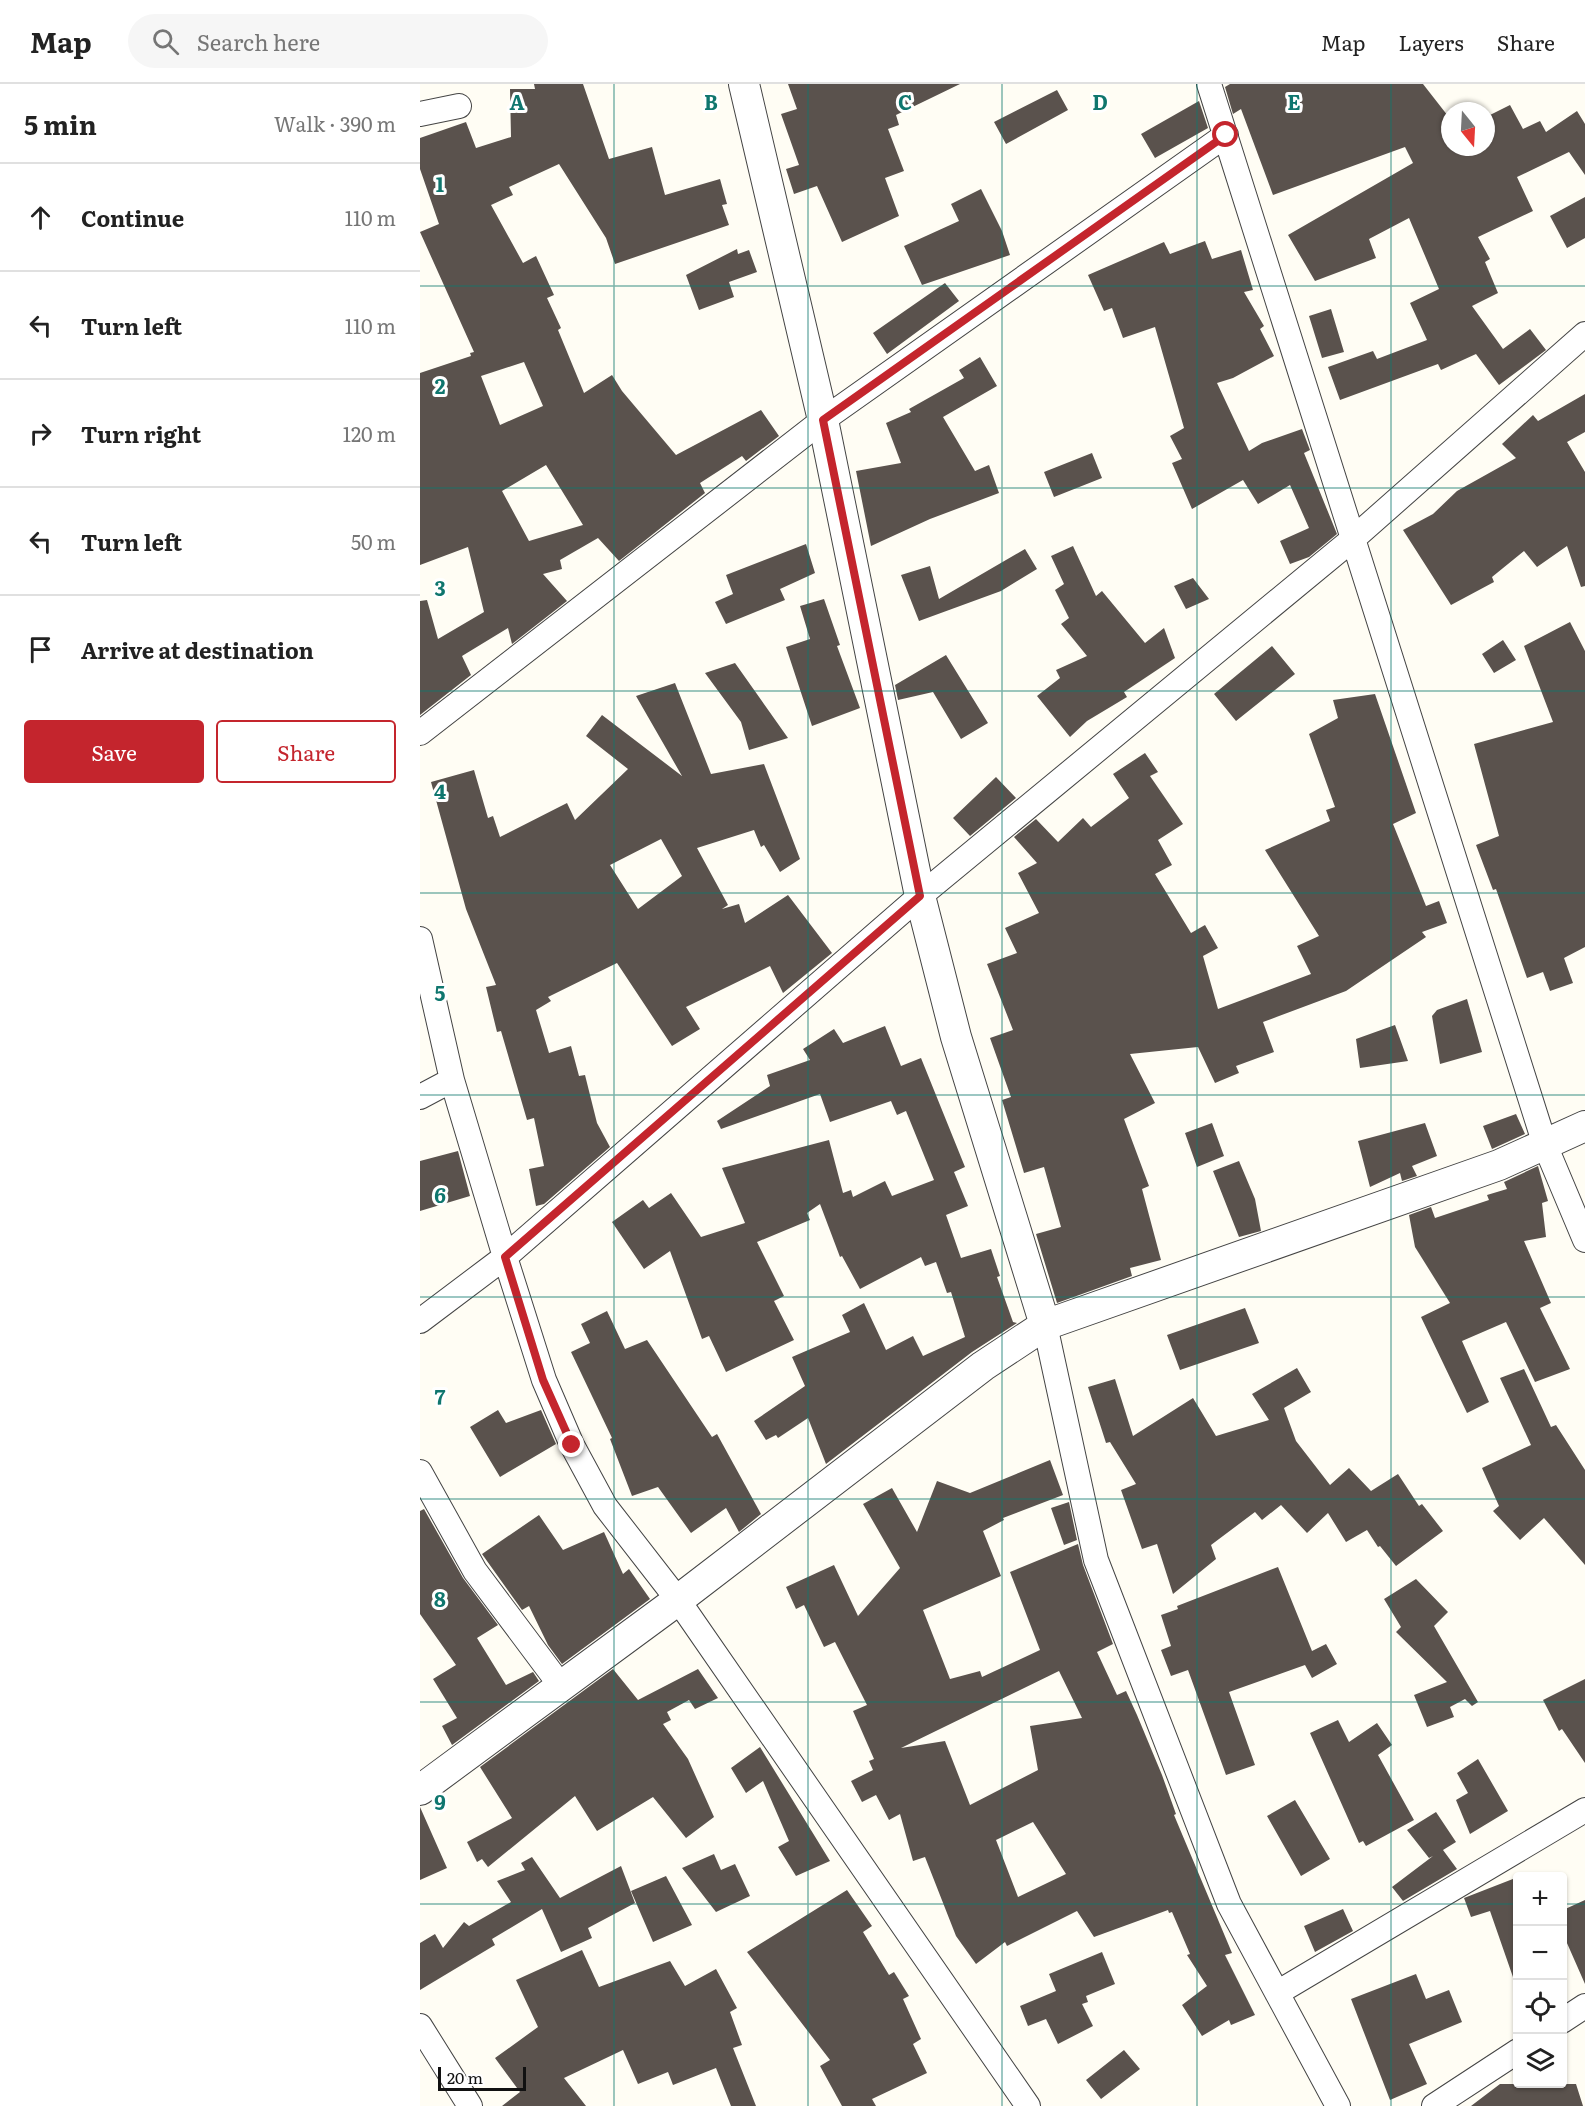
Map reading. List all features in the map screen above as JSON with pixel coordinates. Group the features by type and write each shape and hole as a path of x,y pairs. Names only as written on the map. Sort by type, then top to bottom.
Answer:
{"street":[{"path":"744,84 823,420 920,896 956,1037 1045,1325 1096,1560 1229,1904 1338,2106"},
{"path":"1209,84 1545,1145 1585,1240"},
{"path":"420,114 459,106"},
{"path":"420,733 823,420 1226,135"},
{"path":"420,1321 505,1257 920,896 1354,538 1585,333"},
{"path":"420,939 452,1080 505,1257 543,1380 572,1445 605,1506 678,1600 1028,2106"},
{"path":"420,1097 452,1080"},
{"path":"420,1790 678,1600 983,1366 1045,1325 1488,1169 1585,1126"},
{"path":"420,1472 475,1571 561,1686"},
{"path":"1277,1993 1585,1810"},
{"path":"1567,2018 1585,2006"},
{"path":"420,2026 470,2106"},
{"path":"1434,2106 1513,2054"}],"building":[{"path":"534,84 583,84 609,159 652,147 665,195 720,179 727,204 722,205 729,225 615,264 606,238 559,164 509,187 513,195 491,205 523,263 536,256 554,295 547,298 561,328 558,330 584,393 612,375 622,391 676,455 761,410 779,436 746,461 742,456 700,483 705,493 619,561 598,538 560,560 562,569 543,574 567,601 512,644 508,628 462,656 471,675 420,715 420,601 427,600 438,639 484,612 468,547 420,565 420,373 471,356 470,353 474,352 420,232 439,224 420,169 420,138 466,122 476,148 511,137 510,89 535,89","holes":["524,362 543,406 500,425 481,376","546,465 583,525 529,541 502,491"]},
{"path":"788,84 960,84 896,115 899,125 888,129 904,171 885,178 899,216 842,242 817,186 794,194 786,169 799,165 781,114 797,109"},
{"path":"1230,84 1423,84 1441,107 1441,156 1495,156 1495,112 1510,105 1523,129 1540,121 1546,132 1577,111 1585,124 1585,175 1569,152 1517,177 1533,211 1478,237 1490,259 1485,262 1498,293 1472,306 1503,349 1530,329 1546,350 1499,385 1476,354 1441,370 1438,364 1340,400 1328,367 1373,351 1377,359 1427,340 1410,303 1439,289 1409,218 1369,239 1376,258 1315,281 1288,235 1413,163 1405,147 1273,195 1241,109 1233,114 1225,87"},
{"path":"1057,90 1068,110 1006,144 994,122"},
{"path":"1199,101 1208,128 1155,158 1141,134"},
{"path":"981,189 1002,231 1010,255 922,285 904,246 959,221 951,204"},
{"path":"1585,197 1585,238 1567,248 1550,216"},
{"path":"1205,241 1212,259 1241,250 1253,290 1244,292 1264,326 1260,329 1274,356 1233,378 1217,383 1249,451 1262,443 1302,429 1310,450 1304,453 1337,534 1309,557 1290,564 1280,541 1309,528 1290,485 1258,504 1243,480 1192,509 1172,463 1182,459 1170,436 1184,428 1155,327 1123,338 1112,308 1104,311 1088,275 1164,242 1170,254"},
{"path":"737,249 738,254 749,250 757,272 729,282 734,297 699,310 686,275"},
{"path":"945,283 959,301 887,354 873,333"},
{"path":"1331,309 1344,352 1322,358 1309,316"},
{"path":"980,357 997,386 943,417 975,471 989,465 999,493 930,519 871,546 856,471 901,463 886,423 911,412 909,409 964,378 959,370"},
{"path":"1585,394 1585,432 1567,442 1585,472 1585,586 1581,587 1567,546 1537,567 1524,551 1492,577 1494,582 1451,605 1403,530 1433,514 1457,491 1516,458 1502,444 1533,415 1538,421"},
{"path":"1092,453 1102,478 1054,497 1044,472"},
{"path":"806,544 815,573 780,589 785,600 726,624 715,602 733,594 726,575"},
{"path":"1073,546 1096,596 1102,591 1145,643 1164,628 1175,658 1124,692 1127,697 1087,721 1070,737 1037,696 1060,678 1056,670 1087,656 1061,624 1069,618 1055,590 1064,584 1051,556"},
{"path":"1025,549 1037,569 1001,591 919,621 901,575 930,566 939,599"},
{"path":"1193,578 1209,599 1186,609 1174,586"},
{"path":"824,599 840,645 837,646 860,708 812,726 786,647 810,639 800,606"},
{"path":"1570,622 1585,651 1585,947 1564,958 1573,983 1550,991 1543,972 1527,978 1496,889 1493,890 1476,845 1499,836 1474,744 1553,722 1524,646"},
{"path":"1503,640 1516,660 1494,673 1482,654"},
{"path":"1272,646 1295,674 1236,721 1214,694"},
{"path":"946,655 988,723 961,739 933,692 898,700 895,685"},
{"path":"735,663 788,738 749,750 741,722 705,673"},
{"path":"675,683 711,774 764,764 800,859 780,872 764,845 761,847 754,830 697,848 728,905 722,909 739,904 745,923 788,895 832,953 783,993 770,966 686,1007 700,1029 672,1046 617,963 548,997 551,1001 536,1010 549,1053 571,1046 579,1076 585,1075 597,1123 610,1147 544,1204 536,1206 529,1169 544,1166 534,1118 527,1120 501,1031 497,1032 486,987 496,985 466,909 431,782 474,770 488,818 493,816 500,837 567,803 575,820 628,769 586,736 602,715 682,776 636,696","holes":["661,839 682,876 638,909 610,865"]},
{"path":"1375,694 1416,813 1393,824 1426,906 1439,901 1447,923 1422,932 1426,937 1346,991 1263,1022 1274,1052 1236,1066 1239,1073 1215,1083 1198,1047 1130,1054 1155,1103 1124,1119 1149,1186 1142,1189 1161,1260 1130,1268 1132,1276 1057,1303 1036,1234 1061,1227 1044,1167 1024,1173 1002,1100 1011,1097 990,1038 1013,1030 987,964 1017,953 1005,928 1039,913 1018,873 1037,863 1014,837 1036,819 1058,842 1083,818 1091,827 1129,798 1113,774 1145,753 1158,772 1150,776 1183,824 1158,840 1172,865 1155,874 1191,933 1205,925 1218,948 1203,956 1218,1009 1311,974 1297,946 1319,936 1265,850 1330,821 1326,810 1335,807 1309,734 1338,718 1333,700"},
{"path":"996,777 1016,798 970,836 953,818"},
{"path":"1467,999 1482,1052 1440,1064 1432,1016 1437,1010"},
{"path":"1395,1025 1408,1061 1360,1068 1356,1039"},
{"path":"885,1026 901,1066 921,1058 965,1167 954,1172 968,1206 946,1215 961,1258 991,1249 1000,1276 997,1277 1013,1322 1017,1323 972,1352 826,1464 808,1418 778,1438 776,1435 766,1440 754,1421 805,1386 792,1357 850,1332 842,1315 864,1303 886,1350 913,1336 923,1356 965,1337 951,1292 947,1293 936,1262 925,1266 921,1257 860,1289 842,1256 840,1257 820,1204 807,1213 810,1220 757,1242 784,1296 774,1301 794,1340 726,1372 709,1336 702,1339 670,1251 644,1269 612,1222 643,1200 649,1208 671,1193 701,1237 745,1223 722,1168 829,1140 843,1193 851,1190 853,1197 885,1181 892,1196 934,1180 906,1111 897,1115 891,1101 830,1122 820,1094 721,1129 717,1121 770,1086 767,1075 810,1060 803,1049 834,1029 843,1043"},
{"path":"1516,1114 1525,1134 1492,1149 1483,1126"},
{"path":"1212,1123 1224,1156 1197,1167 1185,1133"},
{"path":"1425,1123 1437,1156 1412,1166 1417,1176 1402,1181 1400,1173 1370,1187 1358,1141"},
{"path":"458,1151 470,1196 420,1211 420,1161"},
{"path":"1239,1161 1255,1199 1261,1231 1239,1237 1213,1171"},
{"path":"1538,1166 1548,1201 1542,1203 1546,1237 1524,1241 1551,1303 1540,1308 1570,1369 1535,1382 1506,1322 1462,1341 1489,1402 1467,1413 1421,1317 1450,1303 1415,1247 1409,1215 1431,1207 1435,1218 1489,1200 1487,1195 1507,1189 1504,1182"},
{"path":"1245,1308 1259,1343 1180,1370 1167,1335"},
{"path":"607,1311 625,1349 647,1340 712,1437 717,1434 761,1514 739,1532 726,1508 691,1533 658,1487 632,1496 610,1439 612,1438 571,1352 590,1343 581,1324"},
{"path":"1297,1368 1311,1392 1284,1408 1296,1441 1330,1485 1349,1468 1371,1491 1398,1474 1419,1506 1422,1504 1443,1531 1396,1566 1380,1546 1378,1547 1367,1530 1346,1542 1328,1513 1307,1533 1281,1505 1262,1520 1255,1512 1211,1545 1216,1559 1173,1594 1157,1544 1142,1549 1121,1490 1136,1484 1110,1442 1106,1443 1088,1387 1115,1379 1133,1436 1193,1398 1216,1436 1269,1420 1252,1394"},
{"path":"1524,1369 1551,1427 1556,1425 1585,1470 1585,1565 1544,1518 1520,1540 1493,1511 1499,1506 1482,1468 1531,1445 1500,1378"},
{"path":"498,1410 506,1423 541,1410 556,1444 500,1477 470,1427"},
{"path":"1050,1460 1063,1495 1003,1518 1004,1520 983,1531 1001,1576 923,1610 950,1679 980,1671 982,1677 1040,1650 1010,1572 1078,1544 1083,1565 1113,1644 1097,1652 1117,1695 1126,1691 1137,1715 1162,1775 1176,1814 1174,1815 1232,1953 1225,1955 1255,2015 1231,2025 1229,2020 1202,2036 1182,2005 1207,1986 1187,1955 1190,1954 1172,1912 1169,1913 1168,1910 1094,1937 1077,1911 1007,1946 1005,1942 976,1964 956,1936 925,1857 913,1861 900,1814 889,1820 876,1795 862,1802 851,1781 873,1770 869,1761 874,1759 853,1711 867,1705 835,1642 824,1647 804,1605 796,1609 786,1587 834,1565 858,1616 900,1568 863,1504 892,1488 917,1532 937,1481 970,1493","holes":["1059,1671 1082,1718 1030,1726 1038,1770 970,1805 945,1741 901,1748","1033,1822 1066,1874 1018,1897 996,1840"]},
{"path":"1069,1502 1077,1540 1064,1545 1051,1508"},
{"path":"424,1509 463,1578 498,1625 477,1638 506,1685 533,1672 539,1681 452,1745 442,1726 457,1718 433,1679 456,1665 420,1614 420,1511"},
{"path":"539,1515 563,1550 604,1532 623,1574 629,1569 650,1599 562,1664 548,1645 529,1606 522,1610 482,1554"},
{"path":"1278,1567 1312,1651 1326,1644 1337,1664 1312,1678 1305,1665 1229,1692 1255,1765 1226,1775 1188,1670 1171,1676 1161,1650 1171,1646 1161,1615 1178,1609 1177,1606"},
{"path":"1416,1579 1448,1612 1434,1626 1478,1702 1472,1706 1465,1699 1450,1707 1454,1717 1427,1727 1414,1695 1447,1682 1396,1632 1401,1627 1384,1599"},
{"path":"613,1669 638,1700 698,1669 718,1698 695,1709 689,1700 667,1712 671,1720 663,1724 688,1759 714,1817 686,1838 653,1797 597,1831 575,1796 488,1867 482,1859 477,1862 467,1842 512,1818 480,1767"},
{"path":"1585,1679 1585,1763 1562,1729 1559,1731 1543,1700"},
{"path":"1338,1720 1349,1742 1377,1723 1392,1745 1378,1755 1414,1820 1366,1846 1363,1841 1359,1843 1310,1733"},
{"path":"760,1747 830,1861 796,1876 778,1847 789,1841 763,1781 746,1793 731,1768"},
{"path":"1478,1759 1508,1811 1470,1834 1456,1800 1468,1793 1457,1773"},
{"path":"1295,1800 1330,1859 1301,1876 1267,1816"},
{"path":"420,1807 447,1868 420,1880"},
{"path":"1436,1812 1456,1842 1443,1850 1457,1869 1403,1901 1392,1887 1433,1856 1429,1858 1407,1830"},
{"path":"714,1854 721,1870 735,1864 750,1896 716,1912 682,1868"},
{"path":"532,1857 560,1898 621,1866 635,1903 588,1928 592,1938 561,1952 542,1909 492,1939 495,1945 420,1990 420,1943 435,1934 443,1948 464,1922 469,1926 511,1902 497,1881 525,1870 521,1863"},
{"path":"666,1876 692,1925 653,1942 631,1891"},
{"path":"1513,1879 1513,1977 1490,1911 1471,1917 1464,1898"},
{"path":"847,1890 872,1926 863,1932 889,1975 894,1972 909,1996 903,1999 921,2039 913,2044 927,2073 872,2099 876,2106 842,2106 820,2066 830,2060 747,1952"},
{"path":"1585,1900 1585,1984 1567,1943 1567,1908"},
{"path":"1343,1909 1353,1931 1315,1952 1304,1926"},
{"path":"582,1950 599,1987 670,1961 685,1986 716,1969 737,2008 730,2012 742,2045 733,2048 756,2106 731,2106 716,2068 673,2085 668,2072 638,2084 623,2050 564,2078 586,2106 502,2106 520,2092 495,2058 538,2027 516,1980"},
{"path":"1102,1952 1115,1984 1086,1996 1088,2002 1082,2004 1093,2026 1058,2044 1046,2019 1028,2026 1020,2006 1056,1991 1049,1974"},
{"path":"1416,1974 1426,1999 1449,1990 1462,2022 1409,2044 1427,2084 1390,2100 1351,1999"},
{"path":"1124,2050 1140,2069 1101,2099 1086,2080"},
{"path":"1500,2084 1513,2084 1513,2088 1567,2088 1567,2084 1576,2084 1583,2106 1471,2106"}],"route":[{"path":"572,1445 543,1380 505,1257 920,896 823,420 1226,135"}]}
